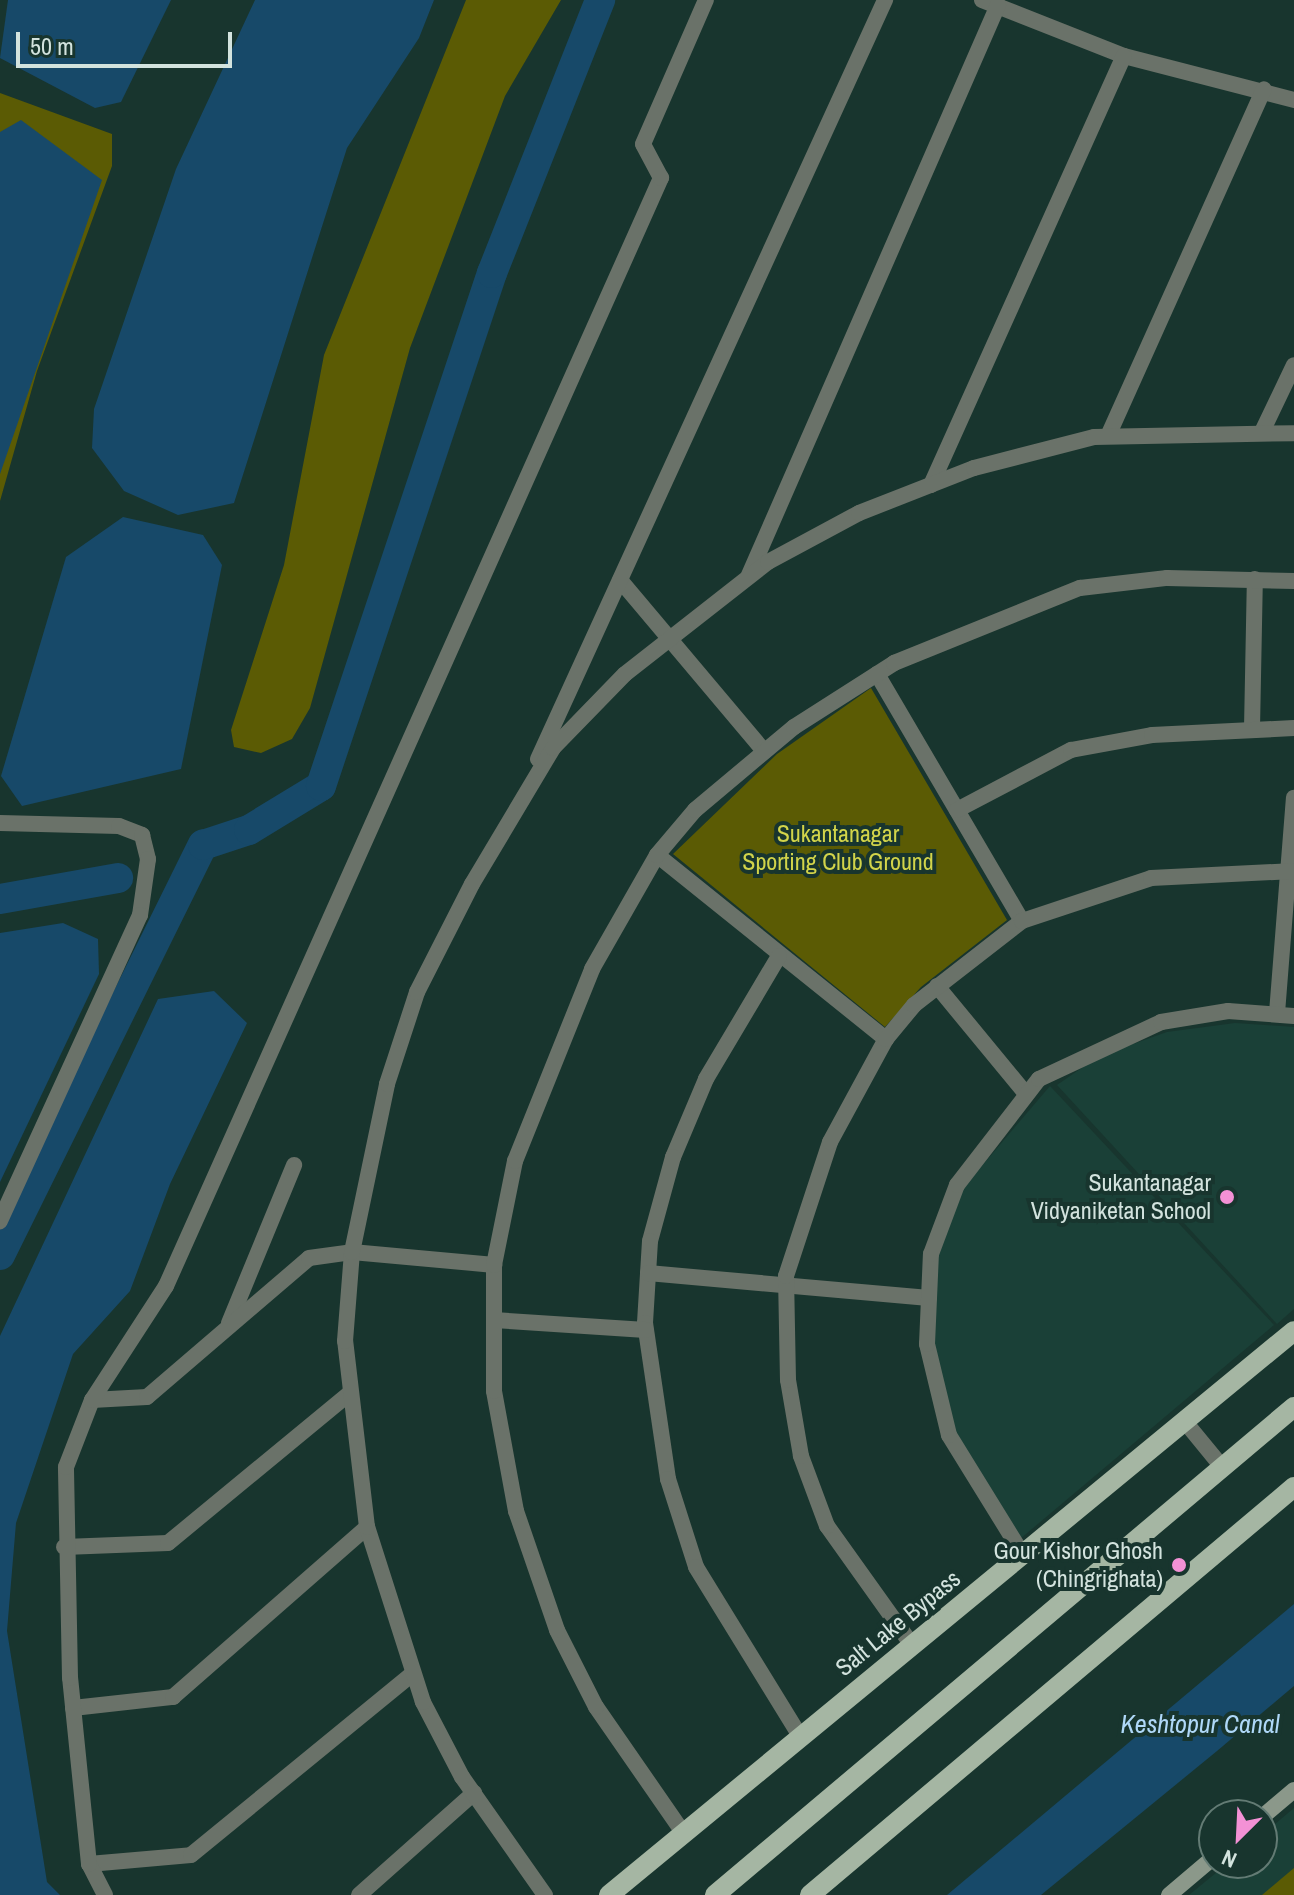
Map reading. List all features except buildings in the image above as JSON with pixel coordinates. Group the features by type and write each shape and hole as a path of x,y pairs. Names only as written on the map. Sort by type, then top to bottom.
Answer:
{"main road":[{"name":"Salt Lake Bypass","path":"609,1895 682,1831 1186,1423 1294,1331"},
{"path":"715,1895 1294,1407"},
{"path":"810,1895 1294,1487"}],"street":[{"path":"105,1895 89,1864 73,1708 64,1547 66,1467 92,1400 166,1286 661,178 643,144 706,0"},
{"path":"545,1895 474,1793 413,1673 367,1527 349,1394 352,1252 387,1084 417,992 519,800 885,0"},
{"path":"748,577 990,2 1124,56 1264,89 1294,100"},
{"path":"931,485 1124,56"},
{"path":"1108,436 1264,89"},
{"path":"1262,432 1294,365"},
{"path":"519,800 553,748 669,637 748,577 859,513 931,485 1108,436 1294,433"},
{"path":"1252,729 1255,579"},
{"path":"682,1831 596,1707 557,1630 516,1511 494,1391 494,1265 515,1161 556,1048 657,855 695,810 764,751 877,674 1080,588 1255,579 1294,581"},
{"path":"620,580 764,751"},
{"path":"877,674 1022,921"},
{"path":"957,810 1071,750 1252,729 1294,728"},
{"path":"1277,1013 1292,871 1294,798"},
{"path":"0,823 119,826 142,835 148,859 140,915 0,1221"},
{"path":"657,855 886,1039"},
{"path":"912,1645 827,1526 801,1456 788,1380 786,1287 807,1197 886,1039 937,986 1022,921 1151,878 1292,871"},
{"path":"779,956 706,1079 673,1157 648,1273 646,1330 668,1479 696,1567 800,1736"},
{"path":"937,986 1026,1094"},
{"path":"1023,1555 949,1435 927,1344 931,1254 957,1185 1039,1079 1161,1022 1228,1011 1294,1016"},
{"path":"227,1328 294,1165"},
{"path":"92,1400 147,1397 309,1258 352,1252 494,1265"},
{"path":"648,1273 929,1298"},
{"path":"494,1320 646,1330"},
{"path":"64,1547 168,1543 349,1394"},
{"path":"1186,1423 1223,1468"},
{"path":"73,1708 173,1697 367,1527"},
{"path":"89,1864 191,1855 413,1673"},
{"path":"1278,1804 1294,1790"},
{"path":"359,1895 474,1793"},
{"path":"1169,1895 1198,1871"}],"shaded area":[{"name":"Sukantanagar Vidyaniketan School","path":"1235,1023 1294,1027 1294,1309 1277,1324 1057,1085 1099,1056 1167,1032"},
{"path":"1050,1086 1274,1325 1020,1539 949,1423 932,1347 935,1258 963,1188"},
{"path":"1294,1808 1294,1895 1189,1895 1208,1879 1278,1879 1278,1822"}],"green space":[{"path":"466,0 561,0 505,96 410,348 310,708 292,739 261,753 234,747 231,730 284,565 324,355"},
{"path":"0,93 112,134 112,166 37,371 0,501"},
{"name":"Sukantanagar Sporting Club Ground","path":"871,688 1007,920 921,987 885,1027 673,854 777,754"},
{"path":"1294,1868 1294,1895 1262,1895"}],"water":[{"path":"8,0 171,0 121,102 95,108 0,58"},
{"path":"255,0 434,0 419,38 347,148 234,503 178,515 124,491 92,448 94,409 176,169"},
{"path":"21,120 102,180 0,474 0,132"},
{"path":"123,517 203,535 222,565 181,769 22,806 1,776 66,557"},
{"path":"63,923 98,939 99,974 0,1182 0,933"},
{"path":"214,991 247,1023 170,1184 130,1291 73,1354 16,1523 7,1631 47,1882 60,1895 0,1895 0,1336 158,999"},
{"name":"Keshtopur Canal","path":"1294,1604 1294,1686 1217,1751 1041,1895 947,1895"}],"waterway":[{"path":"0,1255 203,845 249,830 321,786 492,273 600,0"},
{"path":"0,899 118,878"}],"place":[{"name":"Sukantanagar Vidyaniketan School","path":"1227,1197"},
{"name":"Gour Kishor Ghosh (Chingrighata)","path":"1179,1565"}]}
